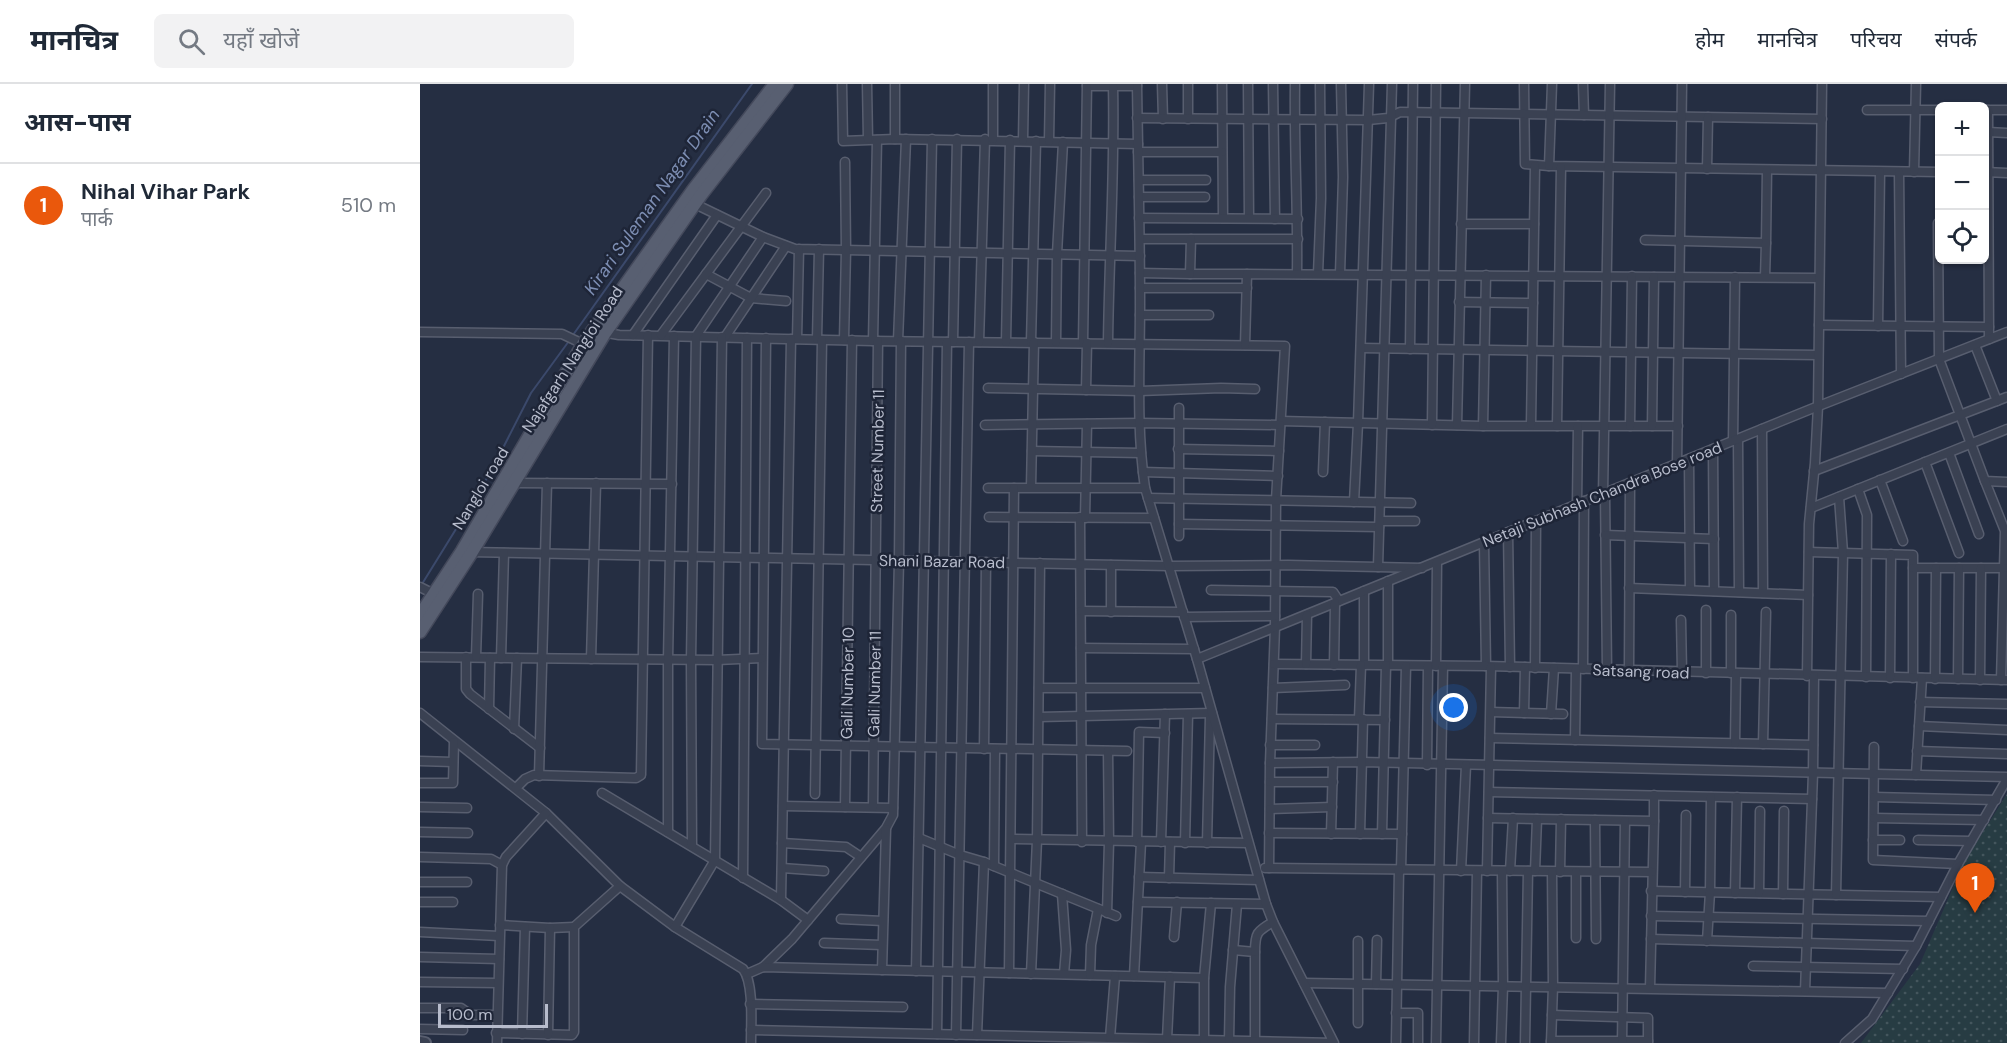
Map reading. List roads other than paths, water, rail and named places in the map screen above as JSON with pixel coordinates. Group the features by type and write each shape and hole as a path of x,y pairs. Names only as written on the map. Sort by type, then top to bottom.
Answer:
{"main road":[{"name":"Nangloi road","path":"420,615 426,590 467,552 583,344 599,331 693,190 775,84"},
{"name":"Najafgarh Nangloi Road","path":"420,632 467,552 514,483 599,331 787,84"}],"street":[{"path":"840,84 843,141 895,138 1023,140 1114,143 1138,148 1222,152"},
{"name":"Street Number 11","path":"867,84 872,140 876,341 875,560"},
{"path":"895,84 895,138"},
{"path":"979,342 981,253 993,84"},
{"path":"1023,140 1024,84"},
{"path":"1049,141 1050,84"},
{"path":"1162,84 1163,119"},
{"path":"1188,84 1188,119"},
{"path":"1222,84 1223,218"},
{"path":"1248,84 1248,218"},
{"path":"1273,84 1275,219"},
{"path":"1295,84 1294,168 1298,219 1297,274"},
{"path":"1318,274 1321,198 1320,84"},
{"path":"1340,274 1343,177 1341,84"},
{"path":"1354,502 1369,84"},
{"path":"1378,567 1392,84"},
{"path":"1410,348 1413,84"},
{"path":"1432,425 1436,84"},
{"path":"1457,425 1465,84"},
{"path":"1524,84 1524,161 1526,164 1535,166 1935,172"},
{"path":"1549,166 1552,84"},
{"path":"1583,84 1584,115"},
{"path":"1607,670 1604,426 1610,84"},
{"path":"1677,464 1682,84"},
{"path":"1804,991 1808,943 1813,773 1808,596 1818,406 1822,84"},
{"path":"1914,172 1916,84"},
{"path":"751,1030 1334,1043 1266,904 1197,659 1145,488 1140,423 1137,85 1087,85 1084,255 1086,390"},
{"path":"1108,343 1114,143 1113,86"},
{"path":"1867,111 1935,111"},
{"path":"1989,111 2007,111"},
{"path":"1137,118 1368,120 1388,118 1400,112 1436,112 1822,119"},
{"path":"1707,169 1708,117"},
{"path":"1989,132 2007,133"},
{"path":"747,974 763,967 792,939 886,828 893,815 899,561 900,251 903,241 906,139"},
{"path":"916,971 932,139"},
{"path":"937,1034 945,561 957,139"},
{"path":"1006,342 1010,140"},
{"path":"1031,488 1032,254 1036,141"},
{"path":"1056,342 1057,254 1063,142"},
{"name":"Gali Number 10","path":"845,162 850,560 845,807"},
{"path":"1531,425 1535,166"},
{"path":"1557,426 1561,166"},
{"path":"1765,277 1767,170"},
{"path":"1878,326 1880,172"},
{"path":"1899,172 1902,326 1900,374"},
{"path":"1989,172 2007,173"},
{"path":"1138,180 1206,180"},
{"path":"661,335 766,193"},
{"path":"1139,197 1205,197"},
{"path":"695,204 763,237 799,249 1140,256"},
{"path":"1987,210 1989,339"},
{"path":"633,335 717,214"},
{"path":"1139,218 1298,219"},
{"path":"1461,224 1534,224"},
{"path":"692,846 691,660 696,336 763,237"},
{"path":"1140,239 1298,239"},
{"path":"1190,274 1191,239"},
{"path":"1645,240 1766,243"},
{"path":"675,927 715,860 723,337 786,246"},
{"path":"781,900 794,339 799,249"},
{"path":"815,794 819,559 819,249"},
{"path":"1938,264 1939,359 2005,531 2004,680"},
{"path":"1140,273 1819,278"},
{"path":"706,274 751,297 786,301"},
{"path":"1245,345 1247,274"},
{"path":"1483,426 1486,275"},
{"path":"1630,426 1632,276"},
{"path":"1653,426 1654,276"},
{"path":"1735,277 1735,440 1739,592"},
{"path":"1140,288 1247,288"},
{"path":"1459,302 1533,303"},
{"path":"1140,315 1209,315"},
{"path":"1819,325 1989,327"},
{"path":"599,331 633,335 820,340 1285,346 1276,500 1269,868"},
{"path":"420,332 562,334 583,344"},
{"name":"Netaji Subhash Chandra Bose road","path":"1197,659 1818,406 2007,332"},
{"path":"516,788 525,779 539,776 639,777 641,775 648,335"},
{"path":"668,832 674,336"},
{"path":"743,878 747,338"},
{"path":"766,338 761,742 765,746 1127,751"},
{"path":"956,1035 969,342"},
{"path":"1975,345 1997,401"},
{"path":"1361,348 1818,355"},
{"path":"988,388 1140,391 1256,389"},
{"path":"1814,471 2007,398"},
{"path":"1179,408 1179,536"},
{"path":"985,425 1325,422 1483,426 1678,426"},
{"path":"1323,472 1325,422"},
{"path":"1082,842 1081,564 1087,424"},
{"path":"1575,740 1579,669 1578,426"},
{"path":"1762,429 1763,593"},
{"path":"1811,508 2007,429"},
{"path":"1178,449 1279,451"},
{"path":"1713,449 1714,591"},
{"path":"1032,451 1141,453"},
{"path":"1949,453 1979,534"},
{"path":"1689,459 1690,590"},
{"path":"1925,462 1959,553"},
{"path":"1143,472 1278,476"},
{"path":"1880,480 1903,541"},
{"path":"1985,481 2007,482"},
{"path":"514,483 672,484"},
{"path":"539,776 547,483"},
{"path":"591,659 596,483"},
{"path":"1629,670 1630,483"},
{"path":"988,488 1145,488"},
{"path":"1008,973 1014,488"},
{"path":"1858,489 1867,515 1866,677"},
{"path":"1836,895 1843,553 1839,496"},
{"path":"1148,498 1411,503"},
{"path":"989,517 1154,518"},
{"path":"1179,524 1276,526 1415,521"},
{"path":"1535,668 1536,521"},
{"path":"1508,532 1510,667"},
{"path":"1605,535 1714,539"},
{"path":"1484,543 1491,712 1487,871"},
{"name":"Shani Bazar Road","path":"467,552 1169,566 1275,565 1422,568"},
{"path":"1809,552 1913,555 1920,702 1916,776"},
{"path":"501,658 504,553"},
{"path":"1890,678 1891,554"},
{"name":"Gali Number 11","path":"873,807 875,560"},
{"path":"984,749 986,562"},
{"path":"1436,1043 1441,765 1436,666 1437,562"},
{"path":"1031,974 1037,840 1040,563"},
{"path":"1111,565 1111,612"},
{"path":"1913,568 2004,568"},
{"path":"1935,679 1936,568"},
{"path":"1958,679 1959,568"},
{"path":"1980,680 1982,568"},
{"path":"1382,834 1388,581"},
{"path":"1629,588 1808,596"},
{"path":"1211,590 1333,592 1337,602 1334,665"},
{"path":"1360,834 1364,591"},
{"path":"478,594 466,689 540,748"},
{"path":"1706,610 1706,673"},
{"path":"1081,611 1275,616"},
{"path":"1763,744 1766,612"},
{"path":"1306,664 1307,615"},
{"path":"1731,615 1735,743"},
{"path":"1682,620 1682,672"},
{"path":"1081,648 1194,650"},
{"path":"420,657 669,660 762,658"},
{"path":"489,709 490,658"},
{"path":"514,729 517,658"},
{"name":"Satsang road","path":"1274,664 1489,666 2004,680"},
{"path":"1396,1042 1406,666"},
{"path":"1426,765 1436,666"},
{"path":"1524,713 1525,667"},
{"path":"1551,714 1554,668"},
{"path":"1273,688 1345,686"},
{"path":"1039,688 1205,688"},
{"path":"1920,702 2007,704"},
{"path":"1491,712 1563,714"},
{"path":"420,713 546,813 620,886 675,927 738,965 747,974 751,1043"},
{"path":"1039,717 1211,713"},
{"path":"1207,843 1211,713"},
{"path":"1165,714 1166,842 1169,878"},
{"path":"1185,843 1188,714"},
{"path":"1272,719 1385,720"},
{"path":"1919,726 2007,730"},
{"path":"1134,976 1139,878 1139,732 1165,733"},
{"path":"1490,738 1813,745"},
{"path":"420,783 453,783 454,742"},
{"path":"1270,745 1315,745"},
{"path":"1874,747 1873,860 1958,864"},
{"path":"994,866 995,749"},
{"path":"1090,975 1091,945 1107,913 1108,751"},
{"path":"1917,751 2007,754"},
{"path":"420,761 453,762"},
{"path":"1331,834 1333,762"},
{"path":"1270,763 1362,762 2007,778 1958,864 1903,969 1872,1019 1845,1043"},
{"path":"1461,871 1466,765"},
{"path":"1270,782 1333,782"},
{"path":"1489,792 1812,799"},
{"path":"602,793 781,900 808,920"},
{"path":"1650,988 1654,795"},
{"path":"1707,940 1711,797"},
{"path":"1735,893 1737,797"},
{"path":"1874,797 1996,800"},
{"path":"783,806 893,808"},
{"path":"420,807 467,808"},
{"path":"1270,809 1332,807"},
{"path":"1759,893 1760,811"},
{"path":"1783,894 1784,811"},
{"path":"496,1043 502,865 506,857 546,813"},
{"path":"1685,892 1686,815"},
{"path":"1488,818 1654,821"},
{"path":"1501,1043 1506,872 1513,818"},
{"path":"1874,818 1984,820"},
{"path":"1525,1043 1532,872 1537,819"},
{"path":"1552,1015 1648,1018 1648,1042 1551,1042 1556,872 1561,819"},
{"path":"1595,820 1596,939"},
{"path":"1622,1042 1625,821"},
{"path":"882,970 886,828"},
{"path":"420,832 468,833"},
{"path":"1269,833 1402,834"},
{"path":"919,838 1107,913"},
{"path":"1011,839 1082,842 1248,843"},
{"path":"1873,840 1900,840"},
{"path":"1918,840 1971,841"},
{"path":"783,843 846,847 861,857"},
{"path":"420,858 491,859 502,865"},
{"path":"977,1035 984,862"},
{"path":"782,868 824,871"},
{"path":"1256,868 1652,872"},
{"path":"1474,1043 1477,871"},
{"path":"1576,872 1576,938"},
{"path":"1139,878 1259,880"},
{"path":"420,882 467,882"},
{"path":"500,926 574,927 620,886"},
{"path":"1651,891 1941,897"},
{"path":"1062,894 1066,950 1064,974"},
{"path":"420,902 453,902"},
{"path":"1138,902 1266,904"},
{"path":"1174,937 1177,903"},
{"path":"1209,1041 1204,978 1211,903"},
{"path":"1229,1041 1230,987 1237,904"},
{"path":"1651,916 1929,921"},
{"path":"841,919 883,921"},
{"path":"1255,1041 1256,936 1258,932 1273,922"},
{"path":"522,1034 525,927"},
{"path":"496,1033 572,1035 574,1032 574,927"},
{"path":"548,1035 550,928"},
{"path":"420,932 499,936"},
{"path":"1651,939 1916,946"},
{"path":"1376,984 1377,940"},
{"path":"1358,941 1358,1023"},
{"path":"824,943 882,945"},
{"path":"1233,950 1255,952"},
{"path":"420,957 499,958"},
{"path":"1753,966 1903,969"},
{"path":"763,967 1204,978"},
{"path":"1110,1038 1115,976"},
{"path":"1167,1039 1170,977"},
{"path":"420,982 498,983"},
{"path":"1304,983 1888,993"},
{"path":"750,1004 903,1006"},
{"path":"420,1008 461,1008 471,1015 497,1015"},
{"path":"1396,1013 1418,1013 1418,1043"},
{"path":"420,1029 463,1030"},
{"path":"895,1033 895,1043"},
{"path":"420,1042 425,1043"}],"waterway":[{"name":"Kirari Suleman Nagar Drain","path":"573,335 752,84"},
{"name":"Kirari Suleman Nagar Drain","path":"504,446 531,393 569,341"},
{"name":"Kirari Suleman Nagar Drain","path":"422,584 501,452"}],"place":[{"name":"Nihal Vihar Park","path":"1975,913"}]}
